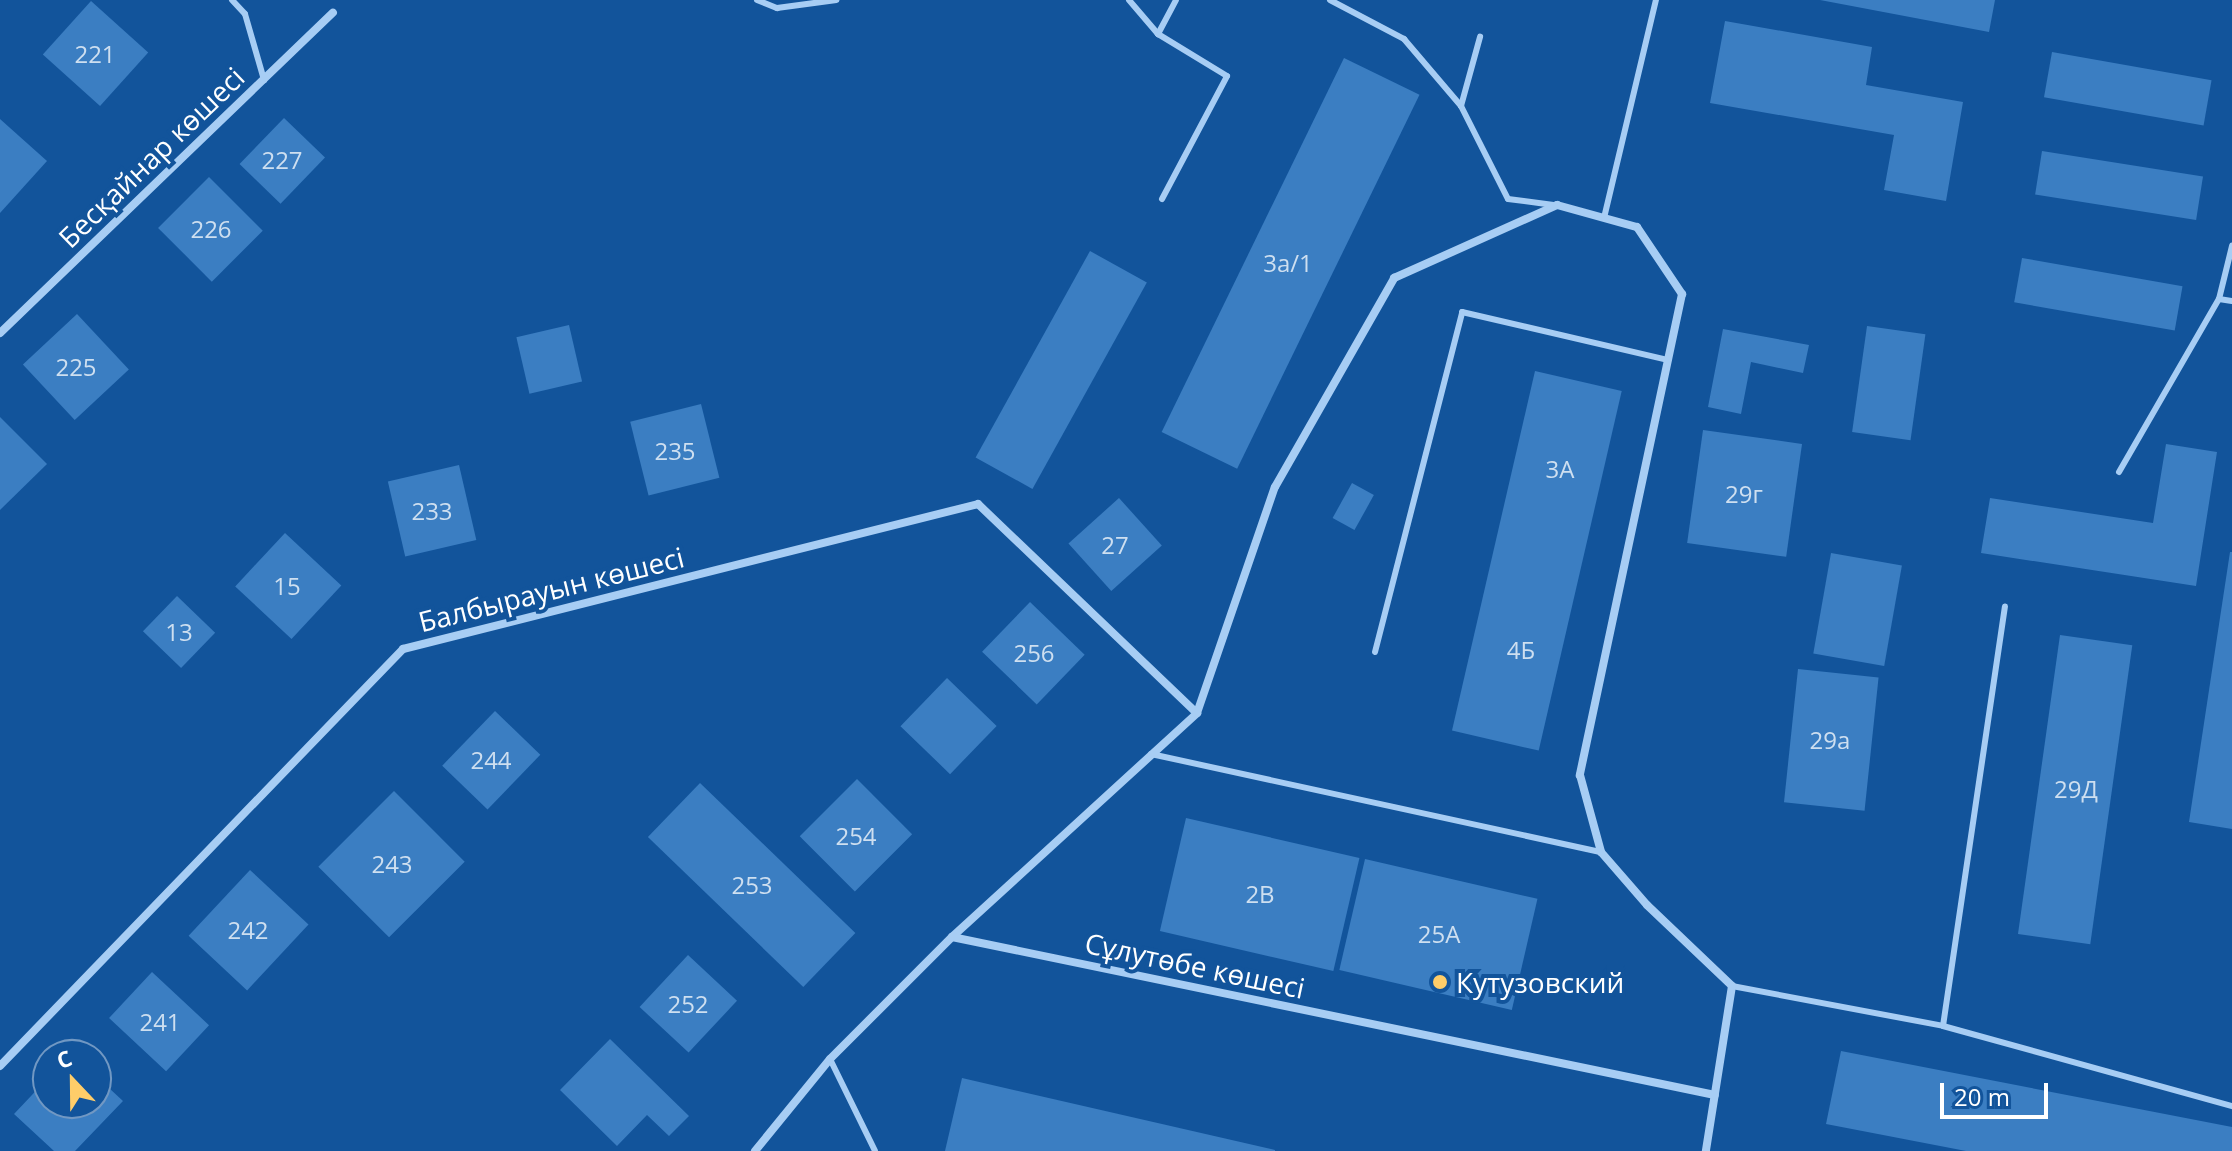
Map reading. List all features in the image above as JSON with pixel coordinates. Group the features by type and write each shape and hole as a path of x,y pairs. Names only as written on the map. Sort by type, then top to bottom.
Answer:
{"street":[{"name":"Бесқайнар көшесі","path":"0,333 333,13"},
{"path":"755,1151 830,1059 952,937 1197,713 1275,487 1394,278 1557,205 1637,227 1682,294 1580,775 1601,852 1647,905 1732,986 1706,1151"},
{"name":"Балбырауын көшесі","path":"0,1066 403,649 978,504 1197,713"},
{"name":"Сұлутөбе көшесі","path":"952,937 1715,1095"}],"lane":[{"path":"232,0 245,14 264,80"},
{"path":"757,0 777,8 836,0"},
{"path":"1129,0 1158,34 1227,76 1162,199"},
{"path":"1158,34 1176,0"},
{"path":"1330,0 1404,39 1461,106 1508,199 1557,205"},
{"path":"1604,218 1656,0"},
{"path":"1461,106 1480,37"},
{"path":"2119,472 2219,299 2232,246"},
{"path":"2219,299 2232,301"},
{"path":"1375,652 1462,312 1668,360"},
{"path":"1943,1026 2005,607"},
{"path":"1151,754 1601,852"},
{"path":"1732,986 1943,1026 2232,1106"},
{"path":"830,1059 875,1151"}],"building":[{"path":"1820,0 1995,0 1989,32"},
{"path":"91,1 148,53 100,106 43,55"},
{"path":"1725,21 1872,47 1866,85 1963,102 1946,201 1884,190 1894,135 1710,103"},
{"path":"2052,52 2212,80 2204,125 2044,97"},
{"path":"1344,58 1419,95 1237,469 1162,432"},
{"path":"284,118 325,158 281,204 240,164"},
{"path":"0,119 47,161 0,213"},
{"path":"2042,151 2203,176 2196,220 2035,194"},
{"path":"209,177 263,231 212,282 158,228"},
{"path":"1090,251 1147,283 1032,489 976,457"},
{"path":"2022,258 2183,286 2175,331 2014,302"},
{"path":"77,314 129,370 75,420 23,364"},
{"path":"569,325 582,382 529,394 516,337"},
{"path":"1867,326 1925,334 1911,440 1852,432"},
{"path":"1723,329 1809,345 1803,373 1751,362 1741,414 1708,407"},
{"path":"1535,371 1622,391 1539,751 1452,731"},
{"path":"701,404 719,478 649,495 630,422"},
{"path":"0,417 47,464 0,510"},
{"path":"1703,430 1802,444 1786,557 1687,543"},
{"path":"2166,444 2217,452 2196,586 1981,553 1990,498 2153,523"},
{"path":"459,465 476,540 405,556 388,481"},
{"path":"1352,483 1374,495 1354,530 1333,518"},
{"path":"1119,498 1162,546 1111,591 1068,544"},
{"path":"285,533 341,586 292,639 235,586"},
{"path":"2232,552 2232,829 2189,822"},
{"path":"1831,553 1902,566 1884,666 1813,653"},
{"path":"177,596 215,633 181,668 143,631"},
{"path":"1030,602 1085,655 1037,704 982,652"},
{"path":"2060,635 2132,645 2090,944 2018,934"},
{"path":"1798,669 1879,677 1865,811 1784,802"},
{"path":"947,678 997,726 950,774 900,726"},
{"path":"495,711 540,755 488,809 442,766"},
{"path":"857,779 912,834 855,891 800,836"},
{"path":"700,783 855,933 803,987 648,837"},
{"path":"394,791 465,862 389,937 318,867"},
{"path":"1186,818 1359,858 1333,971 1160,931"},
{"path":"1365,859 1537,899 1512,1010 1339,970"},
{"path":"250,870 309,925 247,990 189,936"},
{"path":"688,955 737,1001 689,1053 640,1007"},
{"path":"152,972 209,1025 166,1071 109,1018"},
{"path":"610,1039 689,1116 669,1136 647,1115 617,1146 560,1090"},
{"path":"1841,1051 2232,1127 2232,1151 1966,1151 1826,1124"},
{"path":"962,1078 1275,1150 1275,1151 945,1151"},
{"path":"112,1091 123,1101 112,1112"},
{"path":"32,1095 32,1119 106,1119 75,1151 54,1151 14,1114"}],"place":[{"name":"Кутузовский","path":"1440,982"}]}
